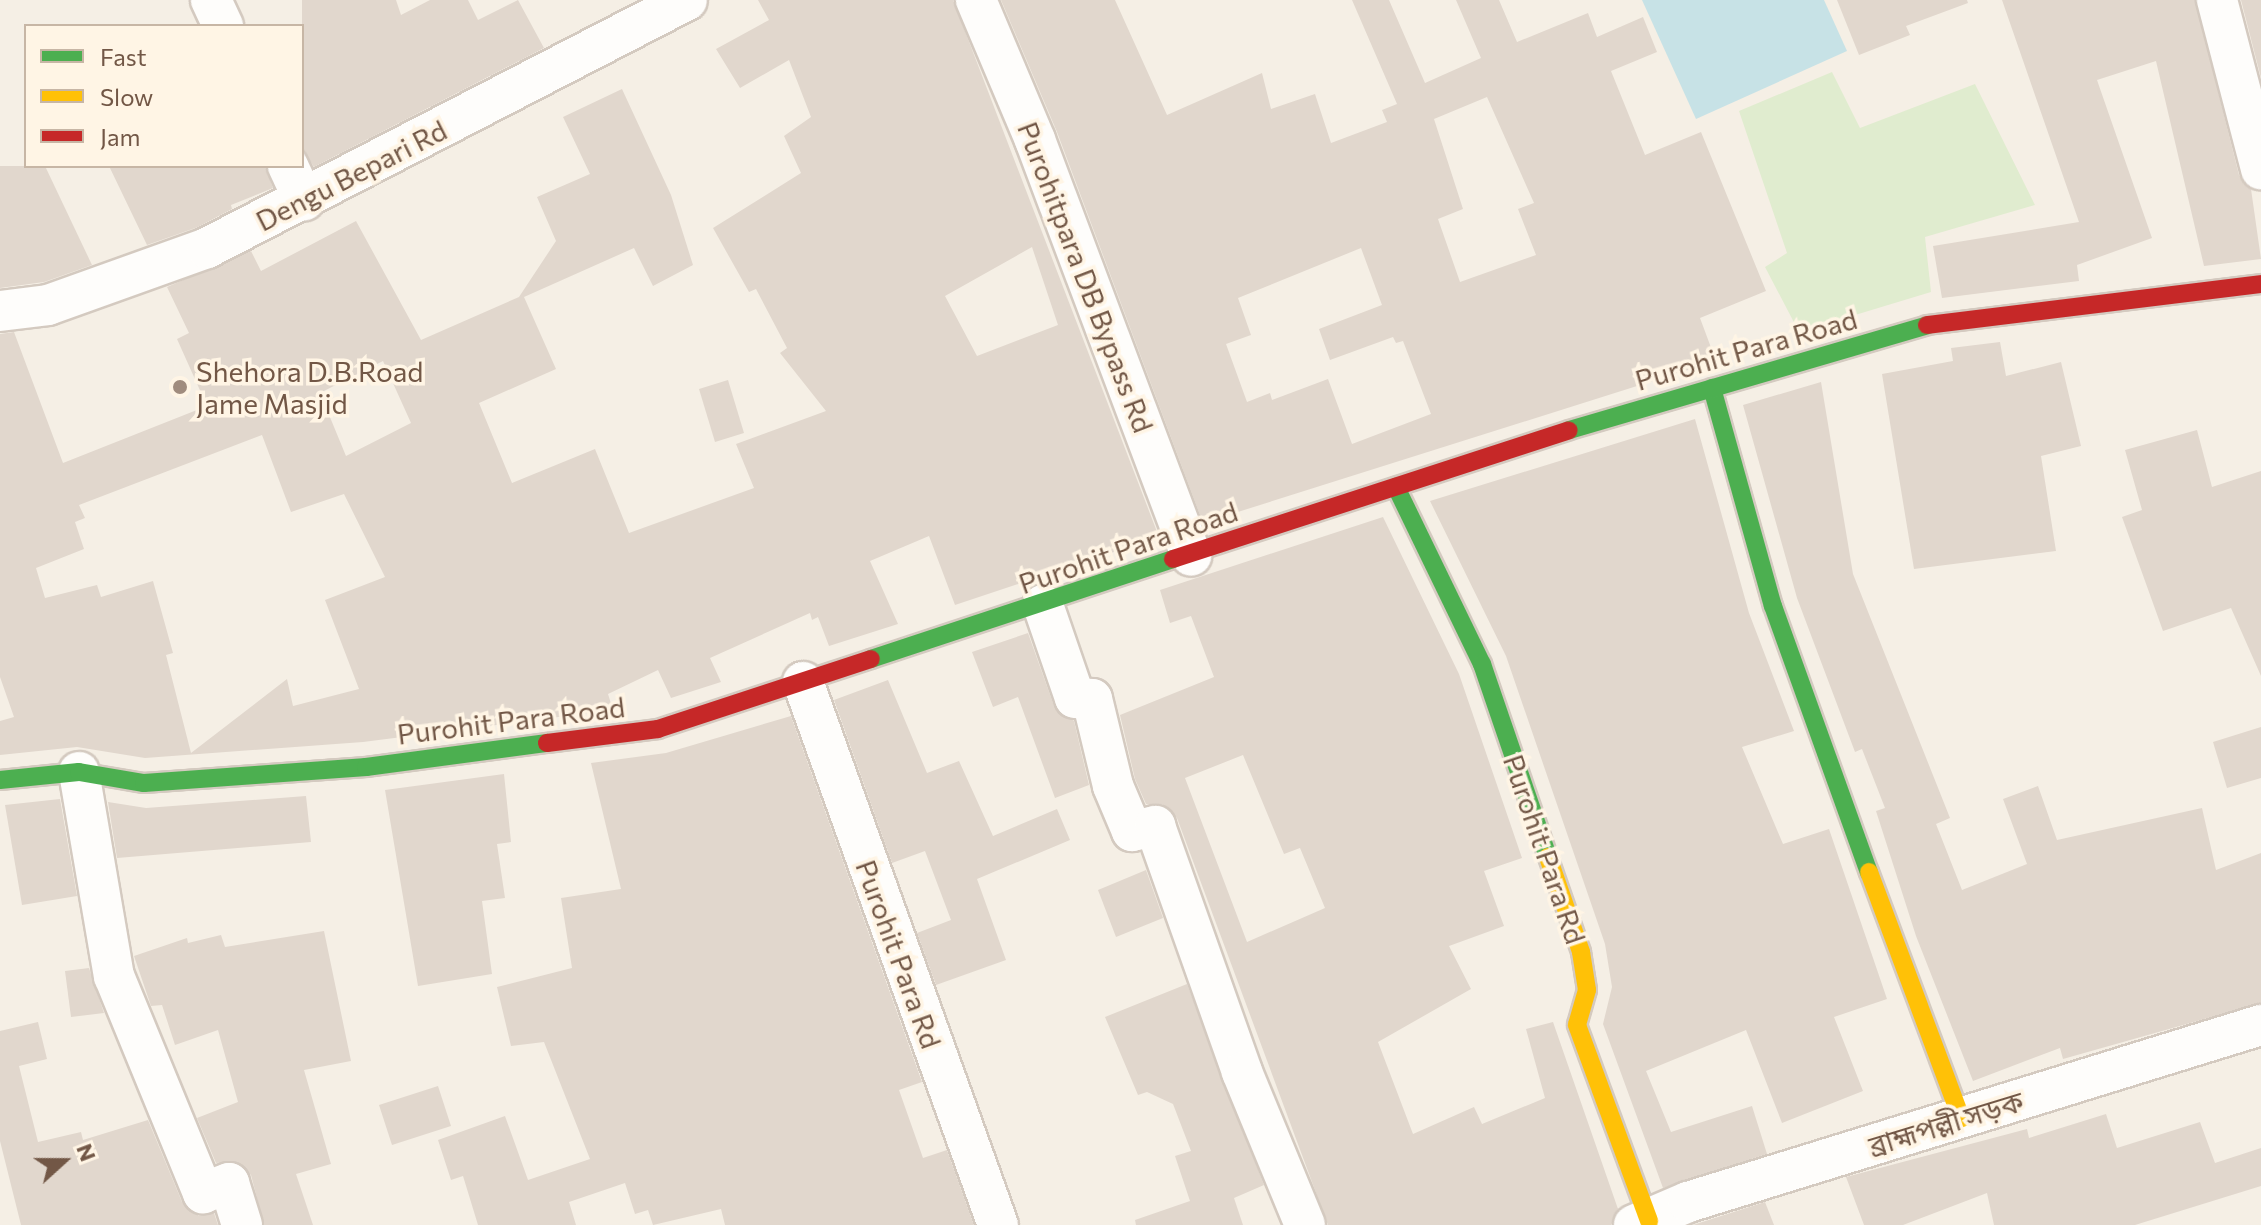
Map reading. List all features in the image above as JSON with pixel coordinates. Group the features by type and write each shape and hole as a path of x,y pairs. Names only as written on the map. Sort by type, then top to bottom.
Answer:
{"street":[{"path":"211,0 222,24"},
{"name":"Dengu Bepari Rd","path":"0,311 48,305 207,248 296,183 687,0"},
{"name":"Purohitpara DB Bypass Rd","path":"976,0 1035,140 1191,556"},
{"path":"2217,0 2261,169"},
{"name":"Purohit Para Road","path":"0,780 79,772 144,783 366,767 658,729 1396,487 1922,326 2261,284"},
{"path":"1712,388 1773,606 1839,779 1892,944 1961,1118"},
{"name":"Purohit Para Rd","path":"1396,487 1482,664 1581,952 1587,990 1577,1025 1642,1223"},
{"path":"1043,605 1075,698 1092,699 1113,786 1132,831 1155,826 1242,1072 1305,1225"},
{"name":"Purohit Para Rd","path":"803,682 998,1225"},
{"path":"79,772 114,976 203,1193 229,1183 242,1225"},
{"name":"ব্রাহ্মপল্লী সড়ক","path":"1642,1223 1693,1214 1961,1118 2261,1025"}],"green space":[{"path":"1832,72 1860,128 1975,84 2035,205 1925,237 1931,292 1799,332 1765,267 1787,253 1739,111"}],"water":[{"path":"1642,0 1824,0 1847,51 1696,119"}],"building":[{"path":"302,0 396,0 401,15 430,0 468,0 478,20 518,0 544,48 314,167 304,151"},
{"path":"758,0 953,0 1159,537 955,605 929,536 870,561 898,624 829,646 818,617 812,620 810,613 710,658 721,682 671,698 658,670 608,694 613,710 363,742 145,758 77,747 0,755 0,721 14,717 0,677 0,334 14,332 63,463 207,406 177,339 189,333 167,287 251,251 261,271 356,221 421,340 519,297 556,241 537,197 590,174 563,117 622,89 671,195 693,265 653,286 634,248 524,297 556,369 479,403 512,483 595,449 629,533 754,488 736,444 826,411 780,353 787,348 756,289 749,292 713,228 801,173 784,136 811,117 789,60 740,88 716,49 769,20","holes":["1032,247 1058,325 977,356 945,296","383,361 411,423 346,456 320,393","262,435 291,512 344,494 385,577 325,600 359,689 293,706 287,679 191,753 166,655 173,653 153,581 101,597 97,585 45,598 36,568 84,549 75,522 85,518 79,505"]},
{"path":"1001,0 1115,0 1167,115 1262,73 1271,109 1315,94 1331,143 1387,122 1382,110 1397,104 1352,0 1389,0 1425,83 1481,58 1456,0 1499,0 1517,42 1588,13 1597,37 1643,17 1657,52 1611,71 1645,155 1701,132 1766,291 1700,318 1716,361 1203,523 1057,132","holes":["1487,97 1534,203 1518,209 1536,255 1460,282 1438,219 1463,209 1434,119","1361,248 1382,305 1319,329 1330,360 1393,337 1396,343 1403,341 1431,414 1352,444 1328,379 1272,400 1270,393 1247,402 1226,344 1251,335 1238,298"]},
{"path":"1837,0 1967,0 1968,3 1906,26 1910,35 1859,55"},
{"path":"2002,0 2195,0 2239,175 2251,189 2261,259 2204,266 2156,61 2097,80 2152,238 2077,265 2079,281 1942,298 1933,246 2079,222"},
{"path":"2241,0 2261,0 2261,78"},
{"path":"0,166 46,168 92,265 44,282 0,288"},
{"path":"110,168 266,168 273,188 231,205 232,209 198,227 147,245"},
{"path":"2000,342 2006,376 2061,362 2081,446 2041,456 2056,551 1914,569 1882,374 1953,361 1951,348"},
{"path":"728,380 744,433 715,442 699,389"},
{"path":"1821,382 1853,574 1950,818 1936,824 1962,890 2027,864 2003,799 2038,786 2057,840 2202,808 2216,870 2261,853 2261,1003 2063,1059 2060,1048 1973,1081 1916,936 1876,811 1885,808 1862,749 1855,752 1797,598 1743,405"},
{"path":"1695,419 1749,613 1794,731 1742,747 1783,844 1829,829 1887,999 1834,1017 1863,1091 1782,1123 1746,1030 1646,1071 1671,1132 1752,1106 1767,1154 1663,1188 1603,1024 1612,987 1605,944 1506,656 1430,501"},
{"path":"2197,430 2212,487 2261,471 2261,676 2231,608 2163,631 2122,517 2142,510 2125,450"},
{"path":"1383,517 1459,674 1522,858 1484,871 1504,926 1449,946 1471,989 1378,1042 1413,1134 1474,1107 1482,1124 1545,1098 1526,1029 1553,1022 1618,1209 1611,1225 1328,1225 1177,818 1162,804 1146,804 1135,779 1120,715 1214,677 1191,616 1170,623 1160,590","holes":["1243,755 1284,854 1300,848 1325,908 1247,942 1185,778"]},
{"path":"1028,633 1054,706 1074,721 1089,785 1055,798 1018,697 993,707 972,652"},
{"path":"888,680 927,773 959,761 993,836 1057,809 1070,840 977,879 1006,960 936,985 917,933 951,920 925,851 892,863 834,700"},
{"path":"791,716 922,1082 899,1090 923,1158 947,1150 974,1225 725,1225 721,1209 653,1225 648,1210 635,1214 625,1183 569,1202 576,1225 478,1225 463,1176 451,1180 438,1140 505,1116 528,1180 590,1159 544,1042 511,1046 497,987 572,968 561,898 621,889 591,763 666,753"},
{"path":"2261,727 2261,778 2227,788 2213,742"},
{"path":"504,774 511,842 497,844 505,898 482,901 492,974 418,986 385,790"},
{"path":"306,796 311,842 117,858 108,802 146,808"},
{"path":"60,799 77,896 22,905 5,805"},
{"path":"1146,870 1163,918 1116,937 1098,890"},
{"path":"324,931 351,1061 304,1070 331,1164 296,1174 313,1225 264,1225 251,1175 234,1161 216,1163 197,1118 238,1102 218,1030 175,1045 162,1005 151,1006 134,956 187,938 188,943 221,935 225,947"},
{"path":"89,968 104,1013 71,1017 65,971"},
{"path":"1187,984 1264,1185 1234,1198 1243,1225 1136,1225 1135,1220 1190,1201 1175,1156 1191,1151 1173,1104 1147,1092 1138,1095 1105,1017"},
{"path":"38,1022 47,1059 19,1066 38,1142 81,1132 83,1140 148,1120 182,1202 199,1216 214,1213 218,1225 21,1225 0,1141 0,1031"},
{"path":"438,1086 451,1126 392,1145 379,1105"},
{"path":"2106,1114 2117,1148 2200,1122 2215,1163 2261,1148 2261,1186 2135,1225 1994,1225 1987,1193 1903,1225 1864,1225 1846,1177 2027,1129 2029,1138"},
{"path":"1765,1202 1774,1225 1693,1225 1696,1224"}],"traffic: fast":[{"path":"1569,430 1927,325"},
{"path":"1712,388 1773,606 1869,872"},
{"path":"1396,487 1482,664 1548,857"},
{"path":"871,659 1173,559"},
{"path":"0,780 79,772 144,783 366,767 547,743"}],"traffic: slow":[{"path":"1548,857 1581,952 1587,990 1577,1025 1649,1221"},
{"path":"1869,872 1961,1118"}],"traffic: jam":[{"path":"1927,325 2261,284"},
{"path":"1173,559 1569,430"},
{"path":"547,743 658,729 871,659"}],"place":[{"name":"Shehora D.B.Road Jame Masjid","path":"180,387"}]}
